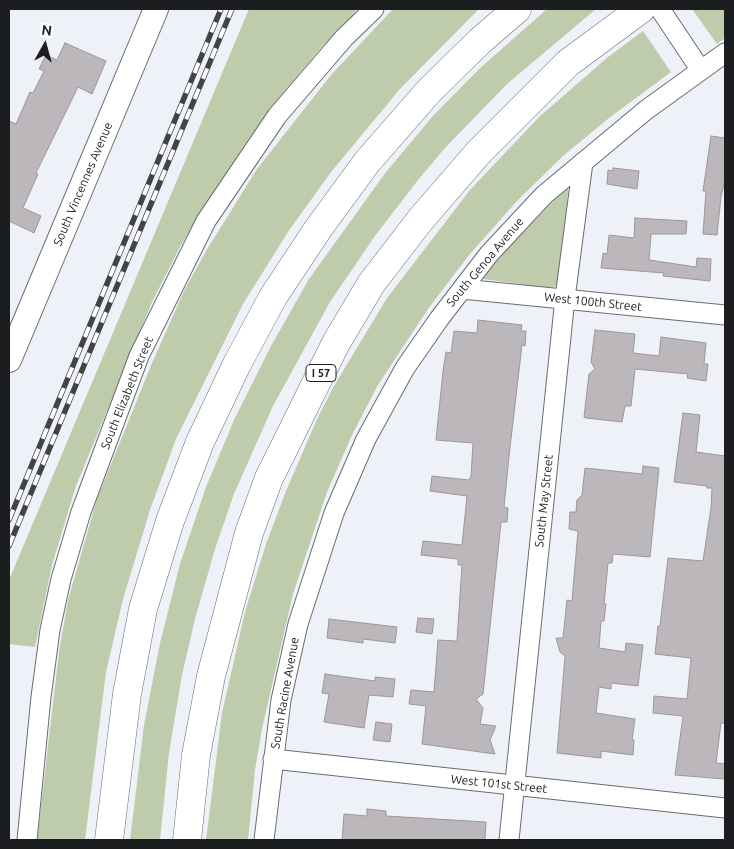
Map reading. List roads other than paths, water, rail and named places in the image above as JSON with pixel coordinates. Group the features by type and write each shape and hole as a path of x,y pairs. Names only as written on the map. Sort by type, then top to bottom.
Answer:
{"highway":[{"path":"109,840 127,694 143,609 170,521 200,442 233,373 273,298 318,229 367,162 430,91 480,41 517,9"},
{"name":"I 57","path":"187,840 196,756 211,676 249,533 269,478 336,344 371,284 421,219 479,152 568,64 641,9"}],"main road":[{"name":"South Vincennes Avenue","path":"9,360 156,9"}],"street":[{"name":"South Elizabeth Street","path":"27,840 41,697 50,630 61,579 81,512 139,356 206,221 277,116 344,38 374,9"},
{"path":"665,16 700,69"},
{"name":"South Genoa Avenue","path":"313,577 334,513 366,439 405,368 462,289 515,225 544,195 646,110 725,52"},
{"name":"South May Street","path":"509,840 565,298 583,162"},
{"name":"West 100th Street","path":"462,289 565,298 725,316"},
{"name":"South Racine Avenue","path":"264,840 283,690 298,624 313,577"},
{"name":"West 101st Street","path":"273,760 725,808"}],"railway":[{"path":"9,520 221,9"},
{"path":"9,546 232,9"}]}
